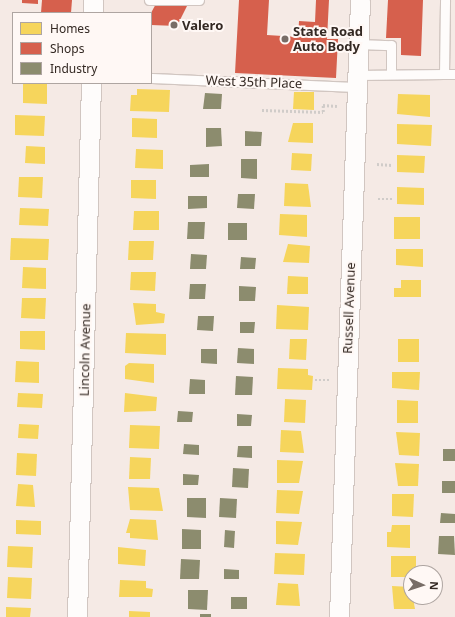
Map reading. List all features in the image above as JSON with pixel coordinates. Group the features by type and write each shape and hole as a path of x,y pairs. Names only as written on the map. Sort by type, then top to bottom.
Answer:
{"street":[{"path":"93,0 93,12"},
{"name":"Russell Avenue","path":"339,617 360,0"},
{"name":"Lincoln Avenue","path":"77,617 90,84"}],"lane":[{"path":"149,0 199,0"},
{"path":"444,74 445,0"},
{"path":"358,44 391,45 390,74"},
{"name":"West 35th Place","path":"152,78 357,81 390,74 455,74"}],"path":[{"path":"262,110 323,112 323,105 336,106"},
{"path":"377,164 392,165"},
{"path":"378,199 393,199"},
{"path":"315,380 330,380"}],"building: Homes":[{"path":"23,84 47,84 47,104 23,103"},
{"path":"137,89 170,90 169,112 130,111 131,95 137,95"},
{"path":"294,92 314,92 314,110 293,109"},
{"path":"398,94 430,95 430,117 397,114"},
{"path":"15,115 45,116 44,136 15,135"},
{"path":"132,118 157,119 157,138 132,137"},
{"path":"293,123 313,123 313,143 288,142"},
{"path":"397,124 432,125 431,146 397,144"},
{"path":"26,146 45,147 45,164 25,163"},
{"path":"136,149 163,150 163,169 135,168"},
{"path":"292,153 312,154 311,171 291,170"},
{"path":"397,155 425,156 424,173 397,172"},
{"path":"19,177 43,177 42,198 18,197"},
{"path":"131,180 156,180 156,199 131,198"},
{"path":"285,183 308,184 311,207 284,206"},
{"path":"397,187 424,188 424,205 397,204"},
{"path":"20,208 49,209 48,226 19,225"},
{"path":"134,211 159,211 159,230 133,230"},
{"path":"280,214 307,215 307,237 279,235"},
{"path":"394,217 420,217 420,239 394,239"},
{"path":"11,238 49,239 48,260 10,260"},
{"path":"129,241 154,241 153,260 128,260"},
{"path":"288,244 310,246 309,263 283,262"},
{"path":"396,249 423,249 423,267 396,265"},
{"path":"23,267 46,268 46,289 22,288"},
{"path":"131,272 156,272 155,291 130,290"},
{"path":"288,276 308,277 308,294 287,294"},
{"path":"401,280 421,280 421,297 394,297 394,288 401,288"},
{"path":"22,298 46,298 45,319 21,318"},
{"path":"133,303 156,304 156,312 165,314 164,323 136,325"},
{"path":"277,305 309,307 308,330 276,329"},
{"path":"20,331 45,331 45,350 20,349"},
{"path":"126,333 166,334 166,355 125,353"},
{"path":"290,339 307,339 306,360 289,359"},
{"path":"398,339 419,339 419,362 398,362"},
{"path":"16,361 39,362 39,383 15,382"},
{"path":"129,363 154,364 154,383 125,379 125,366"},
{"path":"278,368 308,369 308,375 313,376 312,390 277,389"},
{"path":"392,372 420,372 419,390 392,388"},
{"path":"18,393 43,394 42,408 17,407"},
{"path":"125,393 157,397 156,411 124,412"},
{"path":"285,399 306,400 305,423 284,422"},
{"path":"397,400 418,401 418,423 397,423"},
{"path":"19,424 39,425 38,439 18,438"},
{"path":"130,425 160,426 159,449 129,448"},
{"path":"281,430 301,431 304,453 280,452"},
{"path":"396,432 420,433 419,456 399,455"},
{"path":"17,453 37,454 36,476 16,475"},
{"path":"130,457 151,458 150,479 129,479"},
{"path":"277,460 303,461 299,483 277,483"},
{"path":"395,463 419,464 418,486 398,486"},
{"path":"18,484 33,485 35,507 16,506"},
{"path":"128,487 159,488 163,511 130,510"},
{"path":"277,490 303,491 299,514 276,513"},
{"path":"392,494 414,494 413,517 392,516"},
{"path":"130,519 156,520 158,540 130,538 130,533 126,533"},
{"path":"16,520 41,521 41,535 16,534"},
{"path":"276,521 302,522 298,545 276,544"},
{"path":"392,525 410,525 410,548 387,547 387,532 391,532"},
{"path":"8,546 33,547 32,568 7,567"},
{"path":"118,547 146,550 145,566 118,564"},
{"path":"275,553 305,554 304,575 274,574"},
{"path":"391,556 416,556 416,565 403,565 403,577 391,577"},
{"path":"8,577 32,578 31,599 7,598"},
{"path":"120,580 146,581 146,588 153,589 152,597 119,597"},
{"path":"278,583 298,584 300,606 276,605"},
{"path":"392,586 403,587 403,605 414,605 415,609 394,609"},
{"path":"6,607 31,608 30,617 6,617"},
{"path":"129,611 150,612 150,617 129,617"}],"building: Shops":[{"path":"22,0 38,0 38,4 22,3"},
{"path":"42,0 72,0 71,12 41,12"},
{"path":"158,0 190,0 177,26 152,25 152,12"},
{"name":"State Road Auto Body","path":"239,0 269,0 267,35 298,37 299,21 315,22 316,0 329,0 327,39 338,39 336,78 235,73"},
{"path":"388,0 423,0 421,56 401,55 401,38 386,38"}],"building: Industry":[{"path":"205,93 222,94 221,109 203,109"},
{"path":"206,128 221,128 222,146 206,147"},
{"path":"245,131 262,132 261,146 245,146"},
{"path":"241,159 257,159 257,179 241,178"},
{"path":"209,164 209,177 190,177 190,165"},
{"path":"238,194 255,194 254,209 237,208"},
{"path":"188,196 207,196 207,208 188,209"},
{"path":"188,222 205,222 204,239 187,239"},
{"path":"228,223 247,223 247,240 228,240"},
{"path":"191,254 207,255 206,269 190,269"},
{"path":"241,257 256,258 255,269 240,269"},
{"path":"190,284 206,284 205,299 189,299"},
{"path":"239,286 256,287 255,301 239,301"},
{"path":"198,316 214,316 213,331 197,330"},
{"path":"240,322 255,322 254,333 240,333"},
{"path":"238,348 254,349 254,364 237,363"},
{"path":"201,349 217,349 217,364 201,363"},
{"path":"236,376 253,377 252,395 235,395"},
{"path":"190,379 205,380 205,394 189,394"},
{"path":"178,411 193,412 192,422 177,422"},
{"path":"237,414 252,415 251,426 237,426"},
{"path":"184,444 199,445 199,455 183,454"},
{"path":"238,446 252,446 252,458 237,457"},
{"path":"443,449 455,449 455,461 443,461"},
{"path":"233,468 249,469 248,488 232,487"},
{"path":"183,474 199,475 198,485 183,485"},
{"path":"442,481 455,481 455,493 442,493"},
{"path":"187,498 206,498 206,518 187,517"},
{"path":"220,498 237,499 236,518 219,517"},
{"path":"441,513 455,514 455,523 440,523"},
{"path":"182,529 201,530 201,549 182,549"},
{"path":"225,530 235,531 234,548 224,547"},
{"path":"439,536 454,536 455,555 438,554"},
{"path":"181,559 200,560 199,579 180,579"},
{"path":"224,569 239,570 239,579 224,579"},
{"path":"188,590 208,590 207,610 188,609"},
{"path":"231,597 247,597 247,609 231,609"},
{"path":"200,614 211,614 211,617 200,617"}],"place":[{"name":"Valero","path":"174,25"},
{"name":"State Road Auto Body","path":"285,39"}]}
